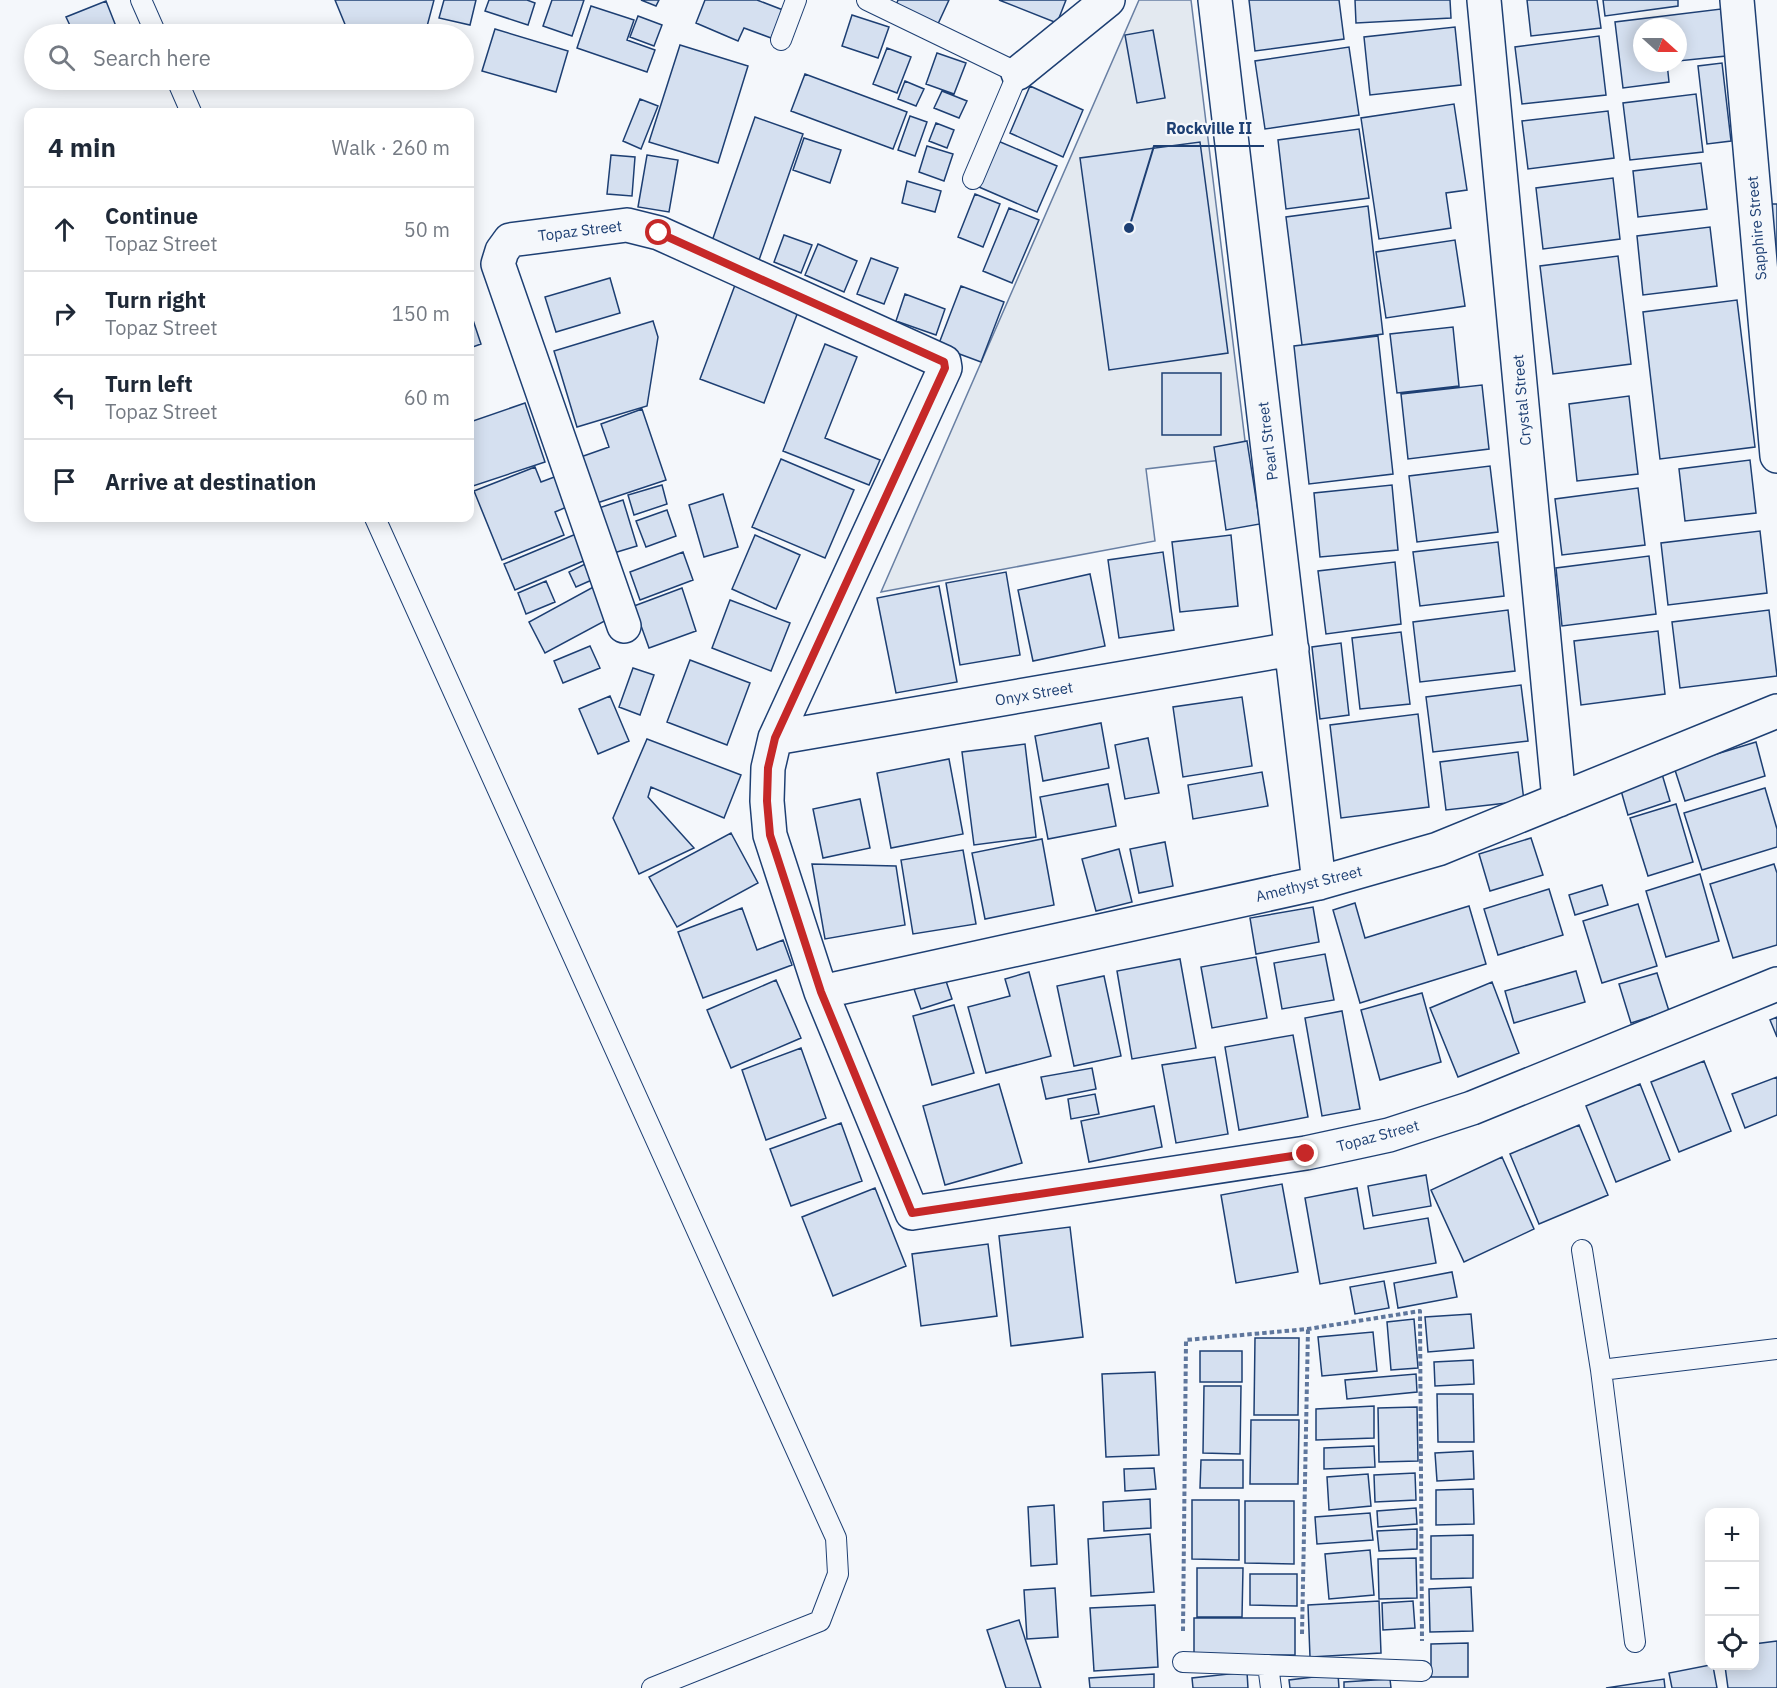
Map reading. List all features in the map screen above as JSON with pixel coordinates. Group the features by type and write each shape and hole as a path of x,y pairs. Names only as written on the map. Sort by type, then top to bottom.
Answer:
{"street":[{"path":"1018,73 1108,0"},
{"name":"Pearl Street","path":"1215,0 1319,883"},
{"name":"Crystal Street","path":"1484,0 1559,800"},
{"name":"Sapphire Street","path":"1737,0 1777,456"},
{"name":"Topaz Street","path":"624,626 498,264 502,251 510,240 627,225 659,233 944,362 945,368 775,738 768,768 767,801 770,835 821,992 912,1213 1306,1154 1389,1135 1472,1108 1777,984"},
{"name":"Onyx Street","path":"775,738 1292,649"},
{"name":"Amethyst Street","path":"821,992 1319,883 1438,849 1777,711"}],"lane":[{"path":"141,0 152,24"},
{"path":"781,40 796,0"},
{"path":"867,0 1018,73 973,179"},
{"path":"181,90 189,108"},
{"path":"377,522 836,1538 838,1574 820,1622 652,1688"},
{"path":"1582,1250 1601,1370 1635,1642"},
{"path":"1601,1370 1777,1349"},
{"path":"1183,1662 1422,1671"},
{"path":"1269,1665 1271,1688"}],"path":[{"path":"1183,1662 1186,1340 1308,1329 1419,1311 1422,1671"},
{"path":"1301,1666 1308,1329"}],"shaded area":[{"path":"1139,0 1191,0 1247,457 1146,469 1155,541 881,592"}],"building":[{"path":"335,0 434,0 428,24 345,24"},
{"path":"444,0 476,0 470,24 439,18"},
{"path":"489,0 527,0 535,3 528,25 485,11"},
{"path":"552,0 584,0 572,36 543,26"},
{"path":"641,0 659,0 656,6"},
{"path":"705,0 757,0 783,10 771,38 744,28 738,41 696,23"},
{"path":"898,0 949,0 937,26 895,8"},
{"path":"999,0 1066,0 1057,23"},
{"path":"1249,0 1339,0 1344,39 1255,51"},
{"path":"1355,0 1450,0 1451,18 1356,23"},
{"path":"1527,0 1597,0 1601,28 1531,36"},
{"path":"1603,0 1678,0 1678,6 1605,16"},
{"path":"106,1 115,24 69,24 66,17"},
{"path":"591,6 634,20 627,40 655,50 647,72 577,48"},
{"path":"1721,9 1726,56 1687,60 1687,18 1648,18"},
{"path":"852,15 889,27 878,58 842,46"},
{"path":"638,16 662,25 654,46 630,37"},
{"path":"1633,20 1633,72 1668,72 1669,82 1623,88 1615,22"},
{"path":"1455,27 1461,85 1370,95 1364,37"},
{"path":"495,29 568,51 556,92 482,71"},
{"path":"1153,30 1165,98 1137,103 1125,35"},
{"path":"1599,36 1606,95 1522,104 1515,47"},
{"path":"680,45 748,66 718,163 649,142"},
{"path":"1349,47 1359,115 1265,129 1255,61"},
{"path":"887,48 911,57 897,93 873,84"},
{"path":"937,53 966,63 954,94 926,84"},
{"path":"1722,63 1731,141 1707,144 1698,66"},
{"path":"805,74 907,112 893,149 791,111"},
{"path":"905,81 924,89 916,106 898,99"},
{"path":"1030,86 1083,110 1063,157 1010,133"},
{"path":"942,91 967,101 959,118 934,108"},
{"path":"1696,94 1703,152 1630,160 1623,103"},
{"path":"640,99 658,106 641,149 623,141"},
{"path":"1454,104 1467,190 1446,193 1451,228 1379,239 1361,118"},
{"path":"1608,111 1614,158 1528,169 1522,121"},
{"path":"910,116 927,122 915,156 898,150"},
{"path":"755,117 803,134 759,260 711,244"},
{"path":"936,123 954,130 947,148 929,141"},
{"path":"1359,129 1369,198 1286,209 1278,140"},
{"path":"804,138 841,150 830,183 793,170"},
{"path":"998,141 1057,166 1037,212 979,187"},
{"path":"1200,142 1228,353 1109,370 1080,158"},
{"path":"927,146 953,154 944,181 919,172"},
{"path":"611,155 635,157 632,196 607,194"},
{"path":"647,155 678,160 669,212 638,207"},
{"path":"1701,163 1707,209 1638,217 1633,171"},
{"path":"1613,178 1620,239 1543,249 1536,188"},
{"path":"907,181 941,191 935,212 902,203"},
{"path":"975,194 1000,204 983,247 958,237"},
{"path":"1770,204 1777,204 1777,266"},
{"path":"1368,206 1383,334 1302,345 1286,217"},
{"path":"1009,208 1039,220 1012,283 983,271"},
{"path":"1710,227 1717,286 1643,295 1637,236"},
{"path":"784,235 812,245 801,273 774,262"},
{"path":"1455,240 1465,306 1386,318 1376,252"},
{"path":"818,244 857,261 844,292 805,275"},
{"path":"1618,256 1631,364 1553,374 1540,266"},
{"path":"871,258 898,268 884,304 857,294"},
{"path":"738,277 802,301 764,403 700,379"},
{"path":"610,278 620,313 556,332 545,297"},
{"path":"961,286 1004,302 981,362 938,346"},
{"path":"905,294 945,309 936,335 896,321"},
{"path":"1737,300 1755,447 1660,459 1643,312"},
{"path":"653,321 658,337 647,406 577,427 554,351"},
{"path":"474,323 481,344 474,347"},
{"path":"1453,327 1459,386 1397,393 1390,334"},
{"path":"1378,336 1393,474 1309,484 1294,346"},
{"path":"825,344 857,357 825,438 880,460 869,485 783,451"},
{"path":"1162,373 1221,373 1221,435 1162,435"},
{"path":"1482,385 1489,449 1408,459 1401,394"},
{"path":"1629,396 1638,474 1577,481 1569,404"},
{"path":"525,403 545,462 474,486 474,421"},
{"path":"642,409 666,480 591,505 575,459 609,447 601,424"},
{"path":"1247,441 1260,524 1226,530 1214,447"},
{"path":"781,459 854,490 825,558 752,527"},
{"path":"1750,460 1756,513 1685,521 1679,469"},
{"path":"1490,466 1498,532 1417,542 1409,476"},
{"path":"535,467 541,482 557,476 569,506 555,512 564,535 502,560 474,491"},
{"path":"662,485 667,504 634,515 628,495"},
{"path":"1392,485 1398,550 1320,557 1314,493"},
{"path":"1638,488 1645,545 1562,555 1555,499"},
{"path":"723,494 738,547 704,557 689,505"},
{"path":"623,500 637,546 607,555 593,510"},
{"path":"667,510 676,536 646,547 636,521"},
{"path":"1760,531 1767,593 1668,605 1661,543"},
{"path":"576,534 588,559 515,590 504,564"},
{"path":"755,535 800,555 776,609 732,589"},
{"path":"1231,535 1238,606 1180,612 1172,542"},
{"path":"1498,542 1504,596 1420,606 1413,552"},
{"path":"683,552 693,580 640,600 630,572"},
{"path":"1163,552 1174,630 1119,638 1108,560"},
{"path":"1649,556 1656,614 1562,626 1556,568"},
{"path":"1395,562 1401,624 1326,634 1318,571"},
{"path":"587,563 594,579 576,587 569,572"},
{"path":"1006,572 1020,655 960,665 946,583"},
{"path":"1090,574 1105,646 1033,661 1018,590"},
{"path":"546,581 555,602 526,614 518,593"},
{"path":"597,585 614,616 545,653 529,622"},
{"path":"939,586 957,682 896,693 877,598"},
{"path":"682,588 696,631 649,648 634,606"},
{"path":"730,600 790,623 771,671 712,648"},
{"path":"1508,610 1515,671 1420,682 1413,622"},
{"path":"1769,610 1777,676 1680,688 1672,622"},
{"path":"1658,631 1665,694 1581,705 1574,641"},
{"path":"1401,632 1410,704 1360,709 1352,638"},
{"path":"1341,643 1349,715 1320,719 1312,647"},
{"path":"590,646 600,668 563,683 554,661"},
{"path":"690,660 750,683 727,745 667,722"},
{"path":"633,668 654,675 640,715 619,707"},
{"path":"1521,685 1528,741 1433,752 1426,697"},
{"path":"610,696 629,741 598,754 579,709"},
{"path":"1242,697 1252,766 1183,777 1173,707"},
{"path":"1418,714 1429,807 1341,818 1330,725"},
{"path":"1101,723 1109,768 1043,781 1035,736"},
{"path":"1148,738 1159,793 1125,799 1115,745"},
{"path":"647,739 741,775 724,818 651,787 648,797 694,848 639,874 613,818"},
{"path":"1756,742 1765,776 1685,801 1674,767"},
{"path":"1025,744 1036,837 974,845 962,752"},
{"path":"1518,752 1524,801 1446,810 1440,762"},
{"path":"949,759 963,834 891,848 877,773"},
{"path":"1262,772 1268,806 1193,819 1188,785"},
{"path":"1662,774 1670,801 1628,815 1620,787"},
{"path":"1108,784 1116,826 1048,839 1040,797"},
{"path":"1765,788 1777,829 1777,847 1702,870 1684,813"},
{"path":"860,799 870,848 823,858 813,809"},
{"path":"1676,804 1693,862 1648,876 1630,818"},
{"path":"731,833 758,883 677,927 649,877"},
{"path":"1531,838 1543,875 1490,891 1479,854"},
{"path":"1042,839 1054,905 985,919 972,853"},
{"path":"1165,842 1173,886 1139,893 1130,849"},
{"path":"1119,849 1132,902 1096,911 1082,859"},
{"path":"963,850 976,924 913,934 901,860"},
{"path":"812,864 896,866 905,925 825,939"},
{"path":"1774,864 1777,873 1777,945 1733,958 1710,884"},
{"path":"1700,874 1719,941 1666,957 1646,891"},
{"path":"1602,885 1608,905 1575,915 1569,895"},
{"path":"1549,889 1563,935 1498,955 1484,909"},
{"path":"1355,903 1365,938 1469,906 1486,964 1360,1003 1333,910"},
{"path":"1638,904 1657,966 1602,983 1583,921"},
{"path":"1313,907 1319,942 1256,954 1250,918"},
{"path":"742,908 757,950 783,940 792,965 703,998 678,932"},
{"path":"1325,954 1334,1000 1282,1009 1274,963"},
{"path":"1256,957 1267,1018 1212,1028 1201,967"},
{"path":"1180,959 1196,1048 1132,1059 1117,971"},
{"path":"1576,971 1585,1002 1514,1023 1505,991"},
{"path":"1029,972 1051,1056 986,1073 968,1007 1010,996 1005,979"},
{"path":"1657,973 1669,1011 1631,1023 1619,984"},
{"path":"1104,976 1121,1056 1074,1066 1057,986"},
{"path":"945,978 952,999 921,1009 914,989"},
{"path":"776,980 801,1038 731,1068 707,1010"},
{"path":"1492,982 1519,1053 1458,1077 1430,1008"},
{"path":"1422,993 1441,1062 1380,1080 1361,1010"},
{"path":"954,1005 974,1073 932,1085 913,1016"},
{"path":"1342,1011 1360,1109 1322,1116 1305,1018"},
{"path":"1777,1017 1777,1037 1770,1020"},
{"path":"1293,1035 1308,1117 1239,1130 1225,1047"},
{"path":"801,1048 826,1118 766,1140 742,1070"},
{"path":"1215,1057 1228,1134 1176,1143 1162,1065"},
{"path":"1704,1061 1731,1131 1679,1152 1651,1082"},
{"path":"1092,1068 1096,1089 1046,1099 1041,1077"},
{"path":"1777,1077 1777,1115 1745,1128 1732,1094"},
{"path":"999,1084 1022,1163 945,1185 923,1106"},
{"path":"1640,1084 1670,1160 1616,1182 1586,1106"},
{"path":"1095,1094 1099,1114 1071,1119 1068,1099"},
{"path":"1154,1106 1162,1147 1089,1162 1081,1121"},
{"path":"841,1123 862,1181 791,1206 770,1149"},
{"path":"1579,1125 1608,1195 1539,1224 1510,1154"},
{"path":"1502,1157 1534,1229 1464,1262 1431,1190"},
{"path":"1426,1175 1431,1206 1373,1216 1368,1186"},
{"path":"1282,1184 1298,1272 1236,1283 1221,1195"},
{"path":"875,1188 906,1266 833,1296 802,1217"},
{"path":"1357,1188 1364,1229 1428,1218 1436,1263 1320,1284 1305,1198"},
{"path":"1070,1227 1083,1337 1011,1346 999,1236"},
{"path":"988,1244 997,1316 921,1326 912,1254"},
{"path":"1452,1272 1457,1297 1398,1308 1394,1283"},
{"path":"1384,1281 1389,1308 1355,1314 1350,1287"},
{"path":"1471,1314 1474,1348 1428,1352 1425,1317"},
{"path":"1414,1319 1418,1368 1391,1370 1387,1322"},
{"path":"1373,1332 1377,1371 1322,1376 1318,1337"},
{"path":"1255,1338 1299,1338 1298,1415 1254,1415"},
{"path":"1200,1351 1242,1351 1242,1382 1200,1382"},
{"path":"1473,1360 1474,1384 1435,1386 1434,1362"},
{"path":"1155,1372 1159,1455 1106,1457 1102,1374"},
{"path":"1416,1374 1417,1392 1347,1399 1345,1380"},
{"path":"1204,1386 1241,1386 1240,1454 1203,1453"},
{"path":"1437,1394 1473,1394 1474,1442 1438,1442"},
{"path":"1374,1406 1374,1438 1316,1440 1316,1409"},
{"path":"1417,1407 1418,1461 1379,1462 1378,1408"},
{"path":"1251,1420 1299,1420 1298,1484 1250,1484"},
{"path":"1374,1446 1375,1467 1324,1469 1324,1448"},
{"path":"1473,1451 1474,1479 1437,1481 1435,1453"},
{"path":"1201,1460 1243,1460 1243,1488 1200,1488"},
{"path":"1154,1468 1156,1489 1125,1491 1124,1469"},
{"path":"1415,1473 1416,1500 1375,1502 1374,1475"},
{"path":"1368,1474 1371,1506 1329,1510 1327,1477"},
{"path":"1473,1489 1474,1524 1436,1525 1436,1490"},
{"path":"1150,1499 1151,1528 1104,1531 1103,1502"},
{"path":"1192,1500 1239,1500 1239,1560 1192,1559"},
{"path":"1245,1501 1294,1501 1294,1564 1245,1563"},
{"path":"1054,1505 1057,1564 1031,1566 1028,1507"},
{"path":"1416,1508 1417,1524 1378,1527 1377,1511"},
{"path":"1370,1513 1373,1540 1317,1544 1315,1517"},
{"path":"1417,1529 1417,1549 1379,1551 1377,1531"},
{"path":"1150,1534 1154,1592 1091,1596 1088,1539"},
{"path":"1473,1535 1473,1578 1431,1579 1431,1536"},
{"path":"1370,1550 1374,1595 1329,1599 1325,1554"},
{"path":"1416,1558 1417,1598 1379,1599 1378,1559"},
{"path":"1197,1568 1243,1568 1242,1617 1197,1617"},
{"path":"1250,1574 1297,1574 1297,1606 1250,1605"},
{"path":"1471,1587 1473,1631 1430,1632 1429,1589"},
{"path":"1055,1588 1058,1637 1027,1639 1024,1590"},
{"path":"1379,1601 1381,1653 1310,1657 1308,1605"},
{"path":"1413,1601 1415,1628 1383,1630 1382,1603"},
{"path":"1155,1605 1158,1667 1094,1671 1090,1608"},
{"path":"1194,1618 1295,1618 1295,1655 1194,1655"},
{"path":"1019,1620 1041,1688 1006,1688 987,1630"},
{"path":"1777,1641 1777,1688 1728,1688 1726,1670 1759,1670 1759,1643"},
{"path":"1468,1643 1468,1677 1431,1677 1431,1644"},
{"path":"1705,1666 1705,1670 1714,1670 1717,1688 1672,1688 1669,1673"},
{"path":"1247,1672 1248,1688 1193,1688 1192,1678"},
{"path":"1154,1674 1154,1688 1090,1688 1089,1678"},
{"path":"1338,1674 1339,1688 1290,1688 1289,1680"},
{"path":"1390,1679 1391,1688 1344,1688 1344,1682"},
{"path":"1664,1679 1665,1688 1606,1688"}],"place":[{"name":"Rockville II","path":"1129,228"}],"route":[{"path":"659,233 945,364 775,738 768,768 767,801 770,835 821,992 912,1213 1306,1154"}]}
